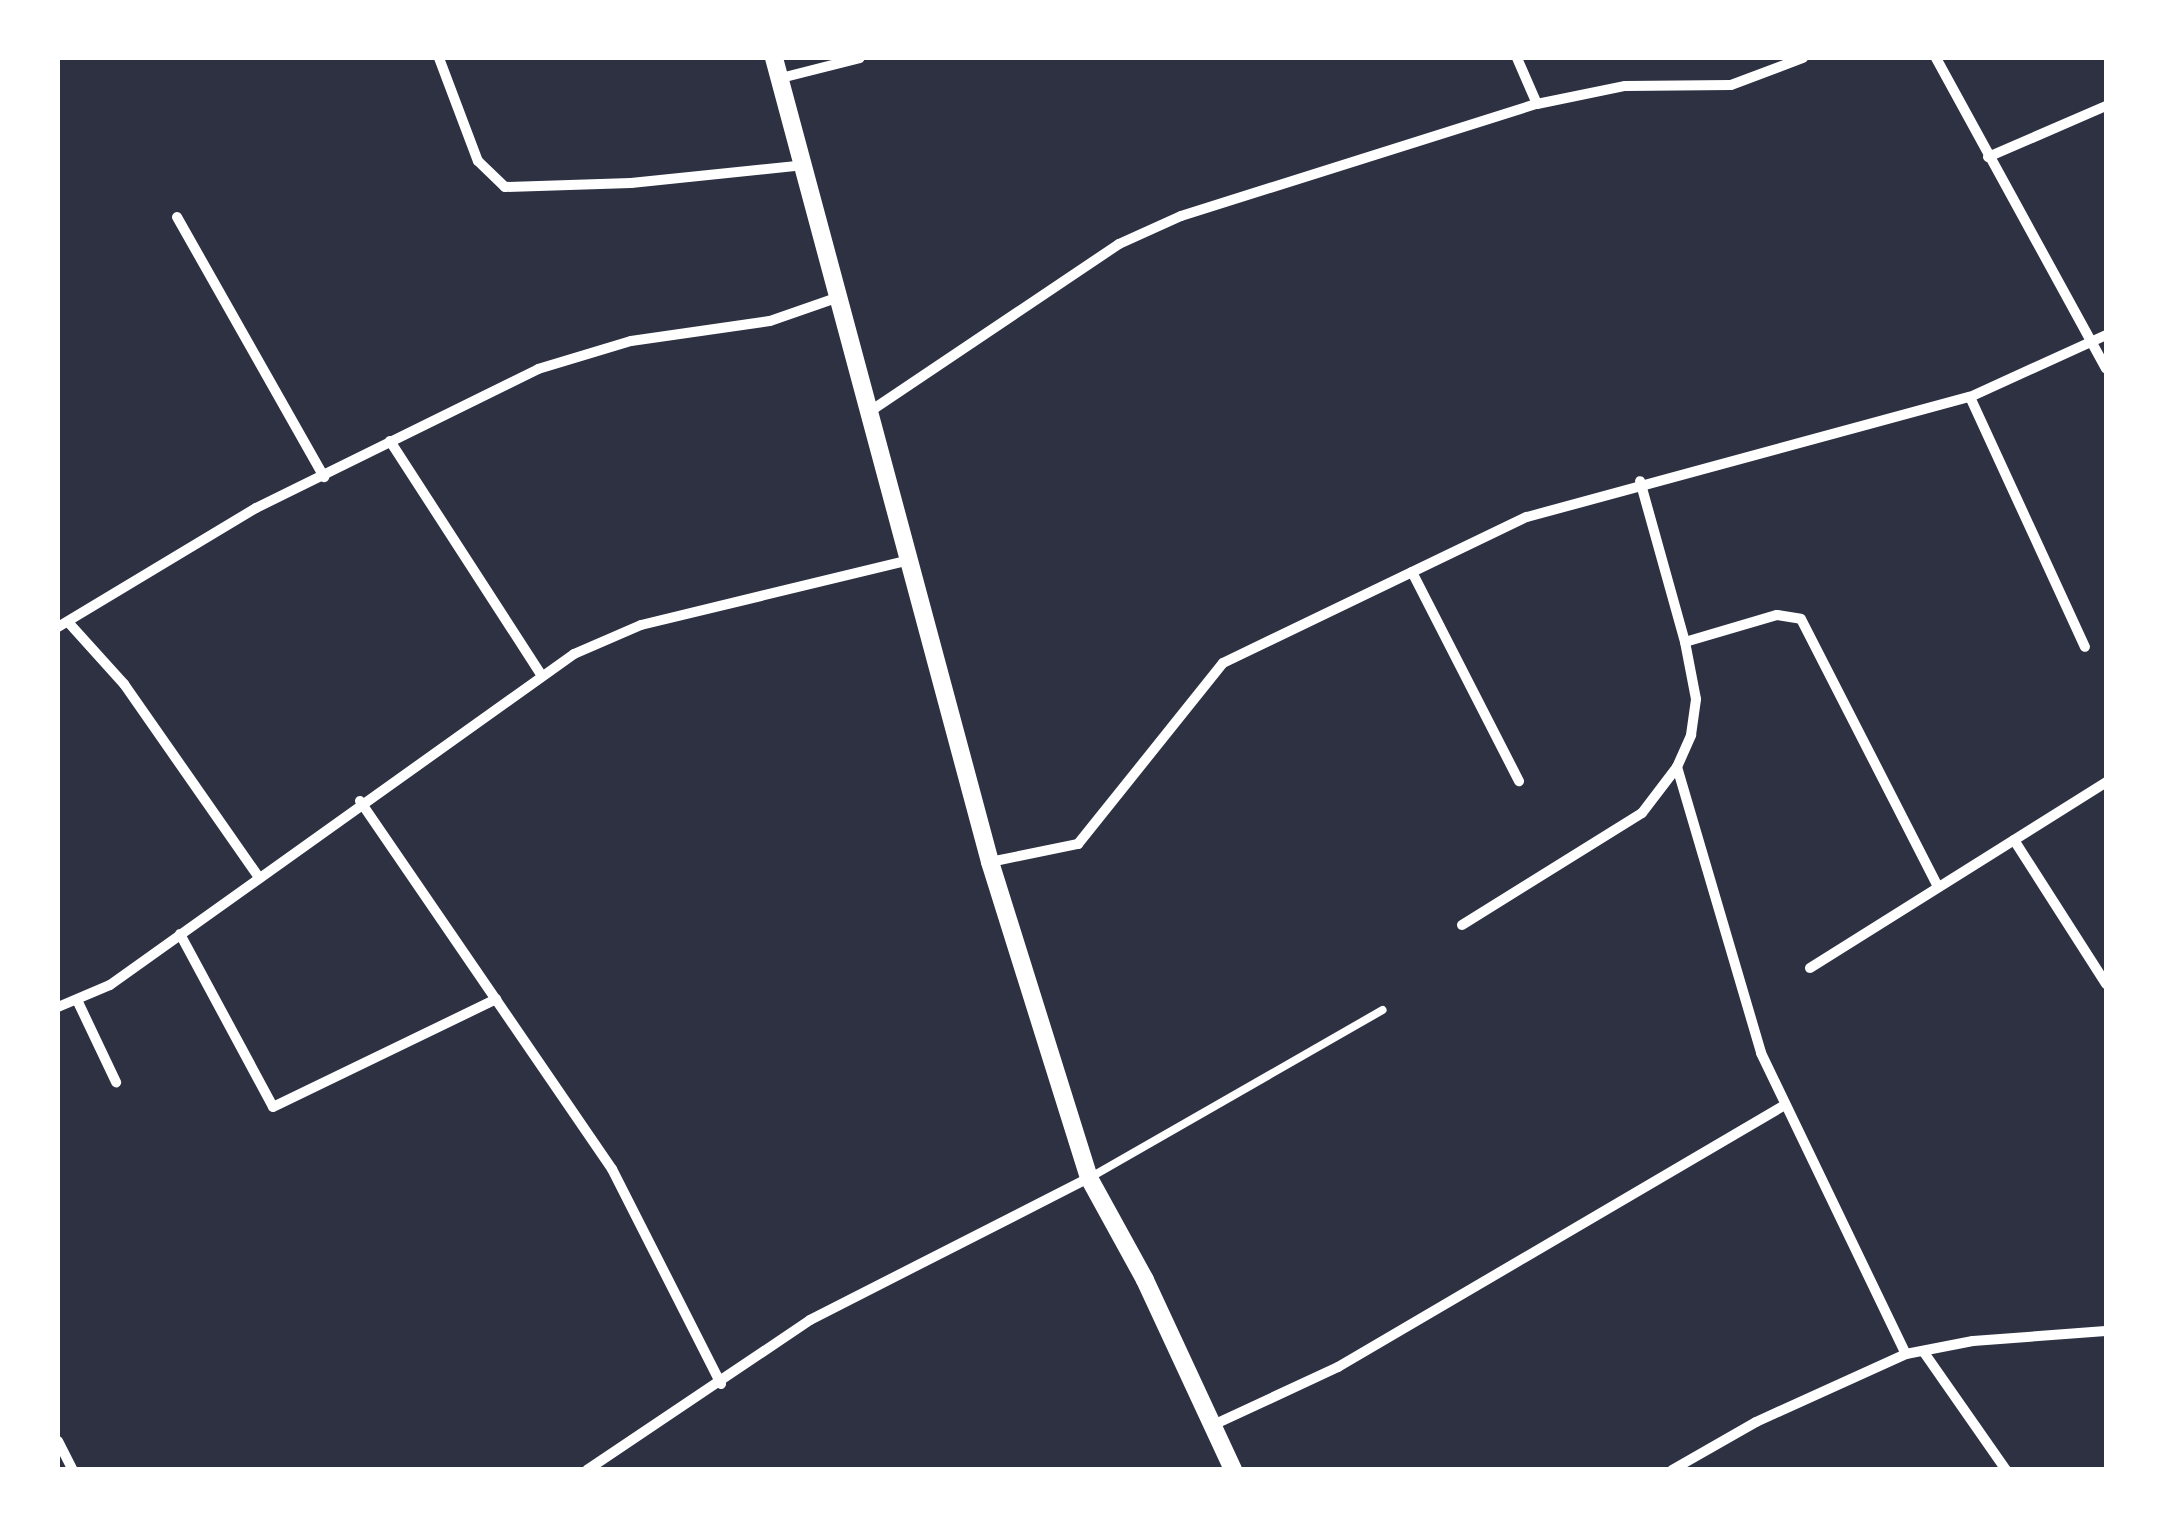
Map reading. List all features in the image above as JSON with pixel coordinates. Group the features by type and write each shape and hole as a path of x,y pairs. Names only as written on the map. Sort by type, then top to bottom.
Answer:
{"street":[{"path":"439,58 478,160 505,187 630,183 804,165"},
{"path":"774,58 990,862 1089,1178 1145,1280 1233,1470"},
{"path":"781,78 860,58"},
{"path":"1517,58 1537,104"},
{"path":"868,412 1146,231 1247,192 1537,104 1625,86 1731,86 1803,58"},
{"path":"1936,58 2106,369"},
{"path":"1988,158 2106,106"},
{"path":"177,217 324,477"},
{"path":"258,876 124,684 63,624 256,508 538,369 656,336 770,322 839,297"},
{"path":"990,862 1078,844 1223,663 1527,517 1640,481 1970,396 2106,335"},
{"path":"1970,396 2085,648"},
{"path":"390,441 541,674"},
{"path":"1462,924 1642,813 1677,767 1691,734 1696,699 1685,642 1640,481"},
{"path":"58,1007 78,1002 180,934 541,674 642,625 910,560"},
{"path":"1412,572 1519,781"},
{"path":"1685,642 1777,615 1801,618 1938,887"},
{"path":"1677,767 1761,1052 1906,1354"},
{"path":"1810,968 2106,782"},
{"path":"360,801 612,1169 721,1384"},
{"path":"2014,840 2106,984"},
{"path":"180,934 273,1108 496,1000"},
{"path":"78,1002 116,1082"},
{"path":"1210,1426 1338,1367 1786,1105"},
{"path":"587,1470 721,1384 810,1320 1089,1178"},
{"path":"1672,1470 1756,1422 1906,1354 2024,1335 2106,1331"},
{"path":"1923,1351 2006,1470"},
{"path":"58,1441 73,1470"}],"lane":[{"path":"1089,1178 1383,1010"}]}
